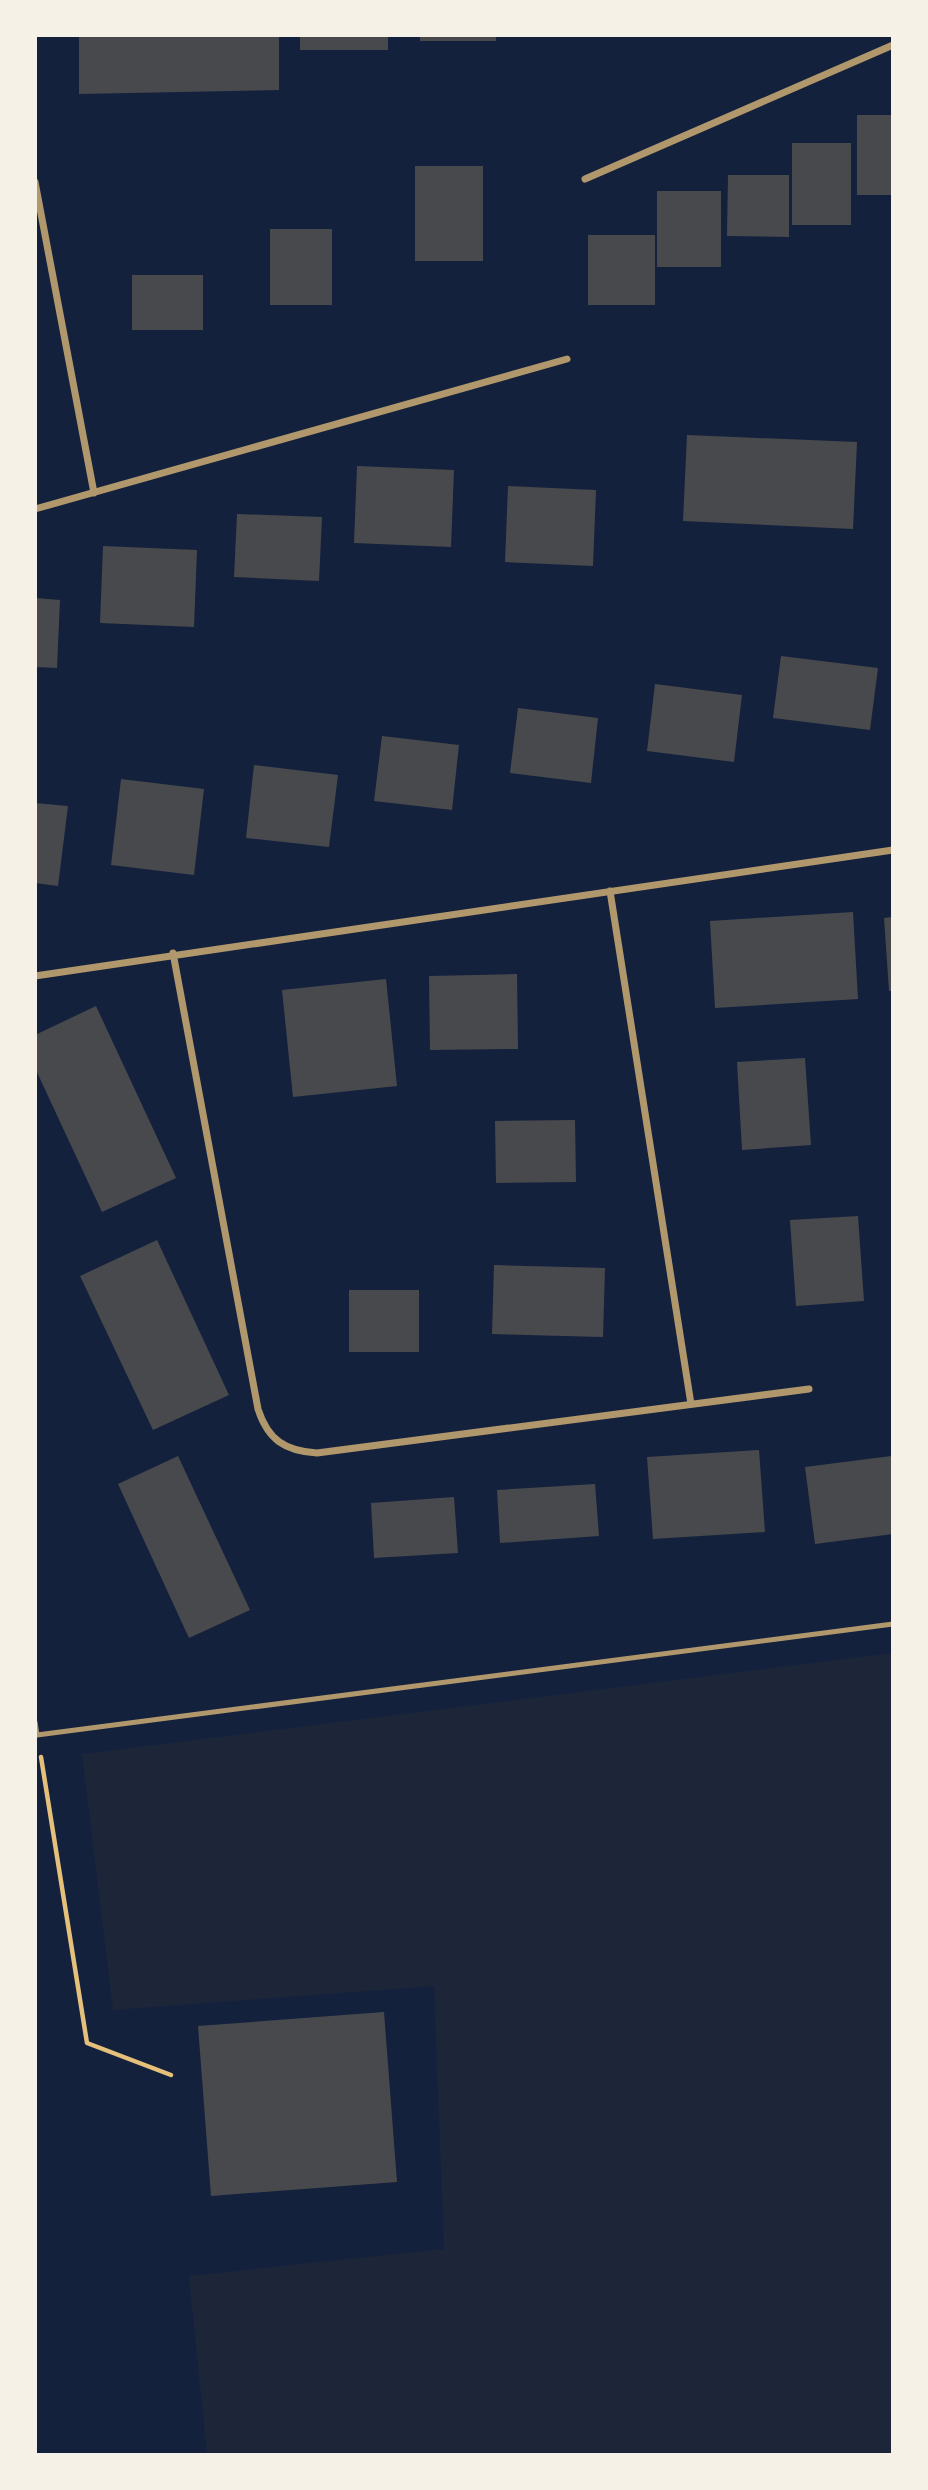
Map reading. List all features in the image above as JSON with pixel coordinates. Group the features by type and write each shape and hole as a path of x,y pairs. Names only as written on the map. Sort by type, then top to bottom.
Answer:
{"street":[{"path":"585,179 893,46"},
{"path":"35,182 94,493"},
{"path":"35,509 568,359"},
{"path":"35,976 893,850"},
{"path":"610,891 691,1404"},
{"path":"173,954 258,1409 272,1439 285,1447 317,1453 809,1389"}],"lane":[{"path":"35,1722 37,1735 893,1624"}],"path":[{"path":"37,1735 87,2043 171,2075"}],"shaded area":[{"path":"893,1653 893,2455 207,2455 189,2276 444,2249 434,1986 113,2010 82,1754"}],"building":[{"path":"79,35 279,35 279,90 79,94"},
{"path":"300,35 388,35 388,50 300,50"},
{"path":"420,35 496,35 496,41 420,41"},
{"path":"857,115 893,115 893,195 857,195"},
{"path":"792,143 851,143 851,225 792,225"},
{"path":"415,166 483,166 483,261 415,261"},
{"path":"728,175 789,175 789,237 727,236"},
{"path":"657,191 721,191 721,267 657,267"},
{"path":"270,229 332,229 332,305 270,305"},
{"path":"588,235 655,235 655,305 588,305"},
{"path":"132,275 203,275 203,330 132,330"},
{"path":"687,435 857,442 853,529 683,521"},
{"path":"357,466 454,470 451,547 354,543"},
{"path":"508,486 596,490 593,566 505,562"},
{"path":"237,514 322,517 319,581 234,577"},
{"path":"103,546 197,550 194,627 100,623"},
{"path":"35,598 60,600 57,668 35,667"},
{"path":"781,656 878,668 870,730 773,718"},
{"path":"655,684 742,695 734,762 647,751"},
{"path":"518,708 598,718 591,783 510,773"},
{"path":"382,736 459,745 452,810 374,801"},
{"path":"254,765 338,775 329,847 246,838"},
{"path":"121,779 204,789 194,875 111,865"},
{"path":"35,803 68,806 58,886 35,883"},
{"path":"853,912 858,999 715,1008 710,921"},
{"path":"893,917 893,991 889,991 884,918"},
{"path":"517,974 518,1049 430,1050 429,976"},
{"path":"386,979 397,1086 293,1097 282,990"},
{"path":"96,1006 176,1178 102,1212 35,1068 35,1035"},
{"path":"805,1058 811,1145 742,1150 737,1062"},
{"path":"575,1120 576,1182 496,1183 495,1121"},
{"path":"858,1216 864,1301 796,1306 790,1220"},
{"path":"157,1240 229,1395 153,1430 80,1276"},
{"path":"494,1265 605,1268 603,1337 492,1334"},
{"path":"349,1290 419,1290 419,1352 349,1352"},
{"path":"759,1450 765,1532 653,1539 647,1457"},
{"path":"178,1456 250,1610 189,1638 118,1484"},
{"path":"891,1456 893,1534 815,1544 805,1467"},
{"path":"595,1484 599,1536 500,1543 497,1490"},
{"path":"454,1497 458,1553 374,1558 371,1503"},
{"path":"384,2012 397,2182 211,2196 198,2026"}]}
